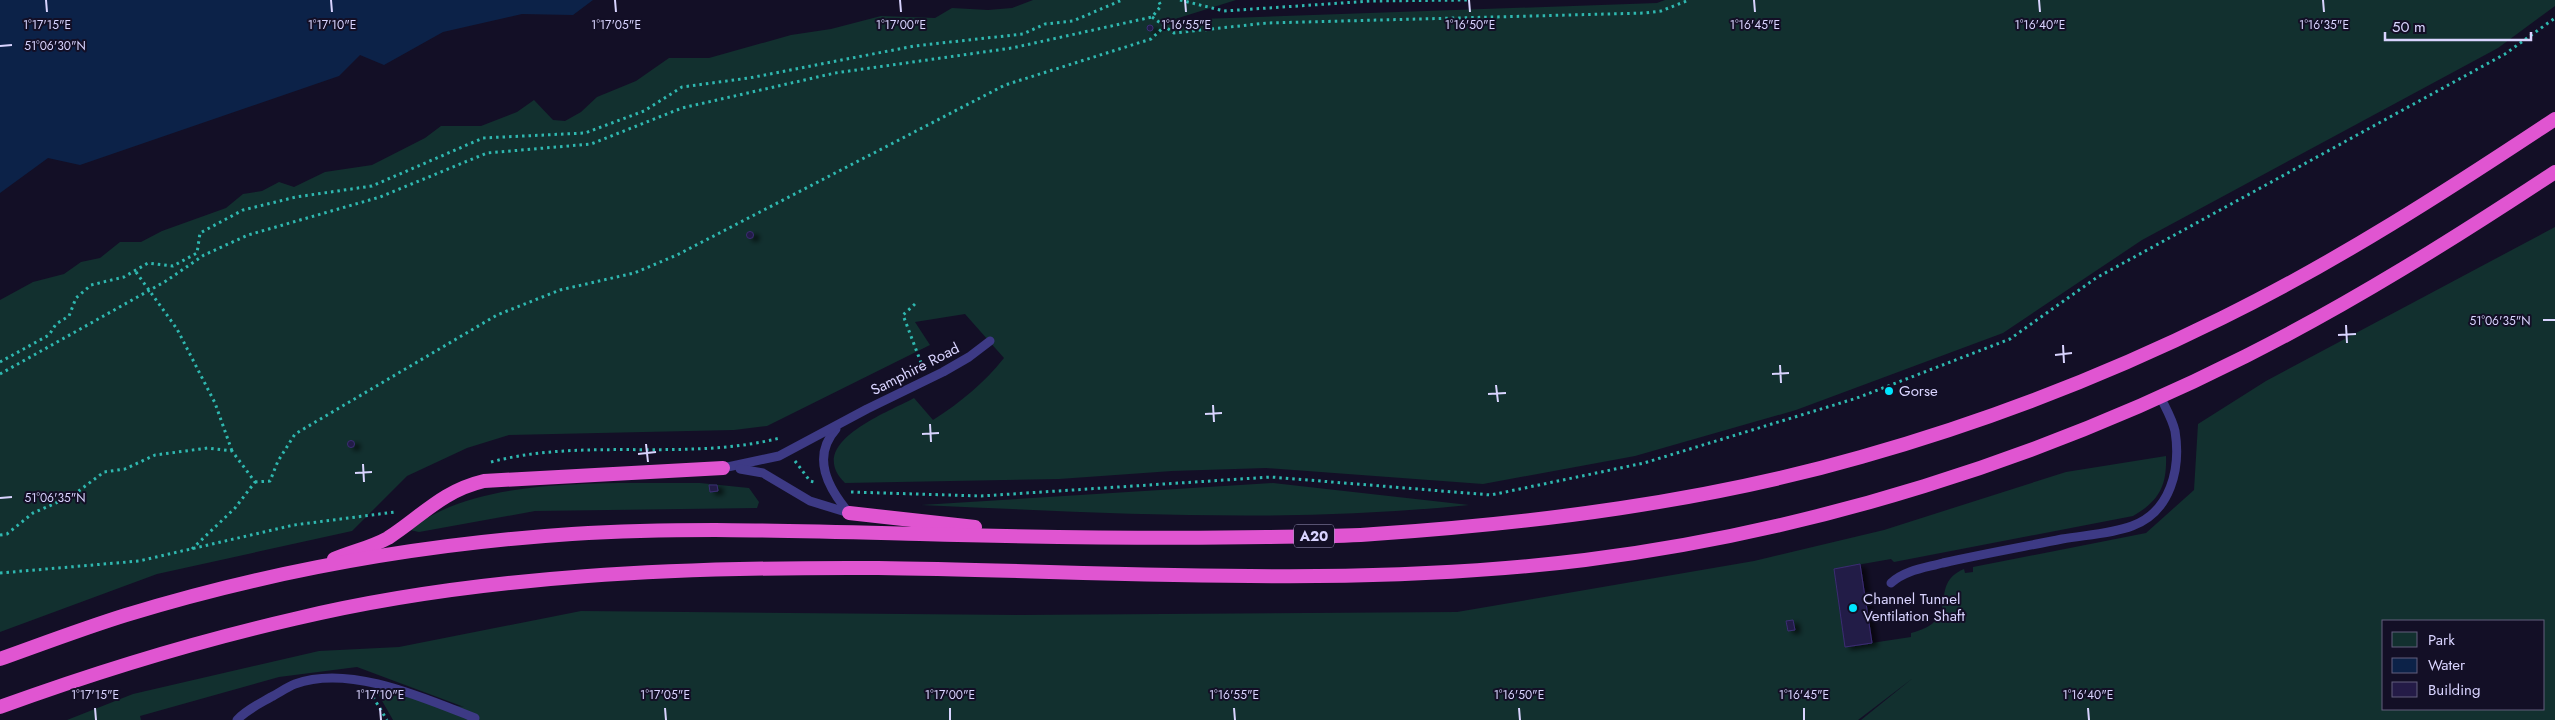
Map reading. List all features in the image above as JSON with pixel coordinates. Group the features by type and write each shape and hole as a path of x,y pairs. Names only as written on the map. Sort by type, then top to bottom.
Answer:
{"highway":[{"name":"A20","path":"0,659 135,612 295,573 454,546 577,534 793,530 1212,538 1358,535 1464,527 1599,511 1758,482 1856,459 2017,407 2142,355 2225,317 2311,270 2461,182 2555,120"},
{"path":"0,707 120,665 298,617 393,600 520,582 645,573 790,569 938,569 1184,577 1312,576 1471,570 1584,560 1699,542 1864,504 2014,456 2160,396 2243,358 2334,309 2492,214 2555,172"},
{"path":"295,573 385,539 439,500 468,485 514,478 723,468"},
{"name":"A20","path":"849,513 1060,536"}],"lane":[{"name":"Samphire Road","path":"723,468 779,456 943,372 969,357 990,341"},
{"path":"1890,583 1898,576 1909,572 1970,556 2117,530 2145,520 2159,508 2174,479 2176,457 2174,429 2160,396"},
{"name":"Samphire Road","path":"849,513 828,486 824,463 825,448 830,436 851,418"},
{"path":"723,468 763,472 810,501 849,513"},
{"path":"236,720 254,706 295,684 316,679 342,678 365,682 424,698 475,718"}],"path":[{"path":"0,362 49,335 56,324 69,316 76,298 91,285 136,272 148,262 173,266 197,253 200,233 243,210 296,197 372,186 483,138 585,133 644,111 682,87 749,78 914,46 1023,34 1045,24 1073,21 1122,0"},
{"path":"0,374 149,291 204,255 248,235 380,197 487,153 591,144 682,108 835,74 1012,48 1152,18 1161,6 1158,0"},
{"path":"1180,0 1224,11 1371,2 1467,0"},
{"path":"1152,18 1174,32 1267,23 1645,13 1661,10 1690,0"},
{"path":"853,492 981,496 1271,477 1491,495 1644,463 1856,398 2010,339 2096,278 2505,54 2555,18"},
{"path":"255,482 270,481 278,461 295,434 497,315 560,290 634,272 677,255 1005,85 1151,39 1165,26"},
{"path":"136,272 177,329 215,403 232,451 255,482"},
{"path":"915,304 903,315 924,370"},
{"path":"0,536 7,534 33,514 72,496 104,472 125,469 155,456 208,448 232,451"},
{"path":"796,463 810,481"},
{"path":"191,549 236,508 255,482"},
{"path":"0,573 138,561 294,525 395,512"},
{"path":"365,682 387,720"}],"green space":[{"path":"1033,0 1236,0 1172,20 1657,3 1665,0 2555,0 2555,6 2498,48 2142,240 2003,333 1796,410 1635,456 1483,484 1266,468 1172,471 1059,479 845,483 835,468 835,455 842,442 854,431 869,421 914,398 933,420 971,392 1004,358 965,314 915,322 930,345 767,426 734,430 509,435 467,448 407,476 352,531 157,574 0,632 0,300 33,282 64,274 81,262 100,258 120,242 141,242 162,231 226,208 243,194 262,191 279,182 294,187 325,172 372,165 425,138 441,126 481,126 517,112 534,100 553,120 565,121 581,112 597,97 636,81 669,58 709,58 791,35 831,29 881,16 935,18 952,8 988,10 1012,8"},
{"path":"2555,227 2555,720 1861,720 1913,678 1858,720 393,720 377,692 464,707 357,667 279,677 140,716 141,720 67,720 133,694 319,651 399,647 581,611 1020,615 1457,612 1754,561 1884,530 2066,472 2166,456 2165,476 2160,492 2149,505 2133,516 1894,562 1891,559 1834,569 1845,647 1911,637 1911,633 1927,627 1936,620 1941,611 1947,584 1953,576 1964,569 1965,573 1973,572 1973,567 2146,533 2194,490 2198,424 2266,381"},
{"path":"700,483 749,488 759,502 757,508 535,511 419,532 410,530 438,512 472,499 509,491 589,484"},
{"path":"1273,483 1469,505 1401,511 1332,514 1195,515 1126,514 921,505"}],"water":[{"path":"0,0 593,0 573,15 522,14 443,32 384,65 360,55 339,76 80,165 48,158 0,193"}],"building":[{"path":"1150,25 1153,28 1150,31 1147,28"},
{"path":"750,232 753,235 750,238 747,235"},
{"path":"351,441 354,444 351,447 348,444"},
{"path":"709,485 717,485 718,491 710,492"},
{"name":"Channel Tunnel Ventilation Shaft","path":"1860,564 1872,643 1845,647 1834,569"},
{"path":"1793,620 1795,630 1788,631 1786,621"}],"place":[{"name":"Gorse","path":"1889,391"},
{"name":"Channel Tunnel Ventilation Shaft","path":"1853,608"}]}
